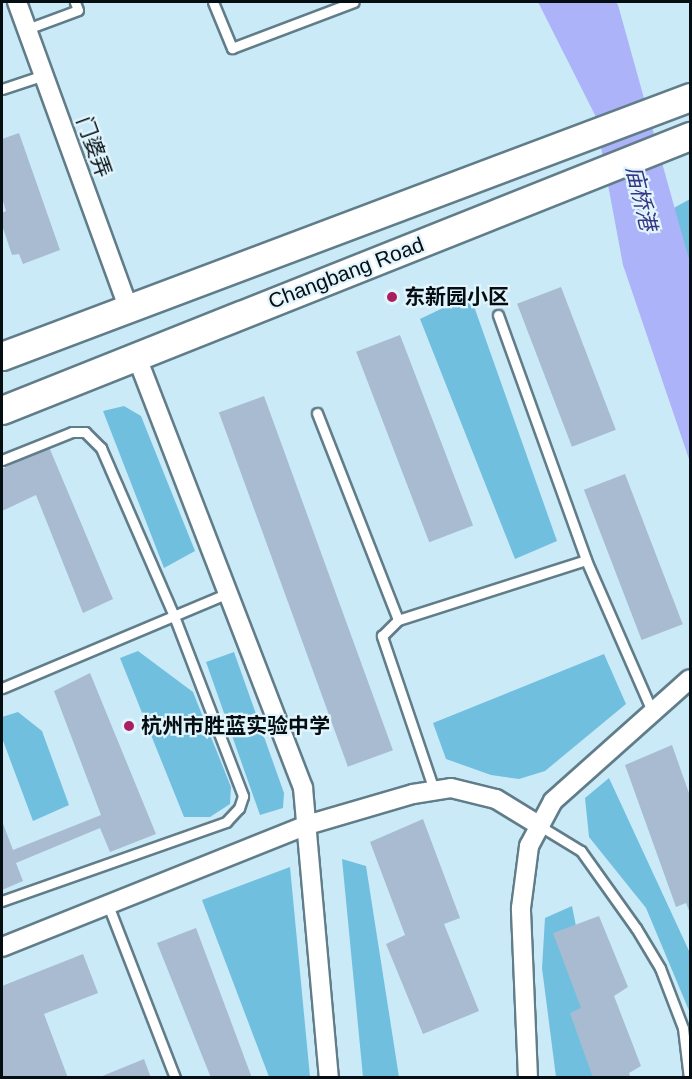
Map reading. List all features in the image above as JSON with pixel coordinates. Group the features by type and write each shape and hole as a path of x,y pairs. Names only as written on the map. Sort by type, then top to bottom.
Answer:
{"main road":[{"path":"2,356 690,97"},
{"name":"Changbang Road","path":"2,410 136,355 559,191 690,136"}],"street":[{"name":"门婆弄","path":"17,2 128,307"},
{"path":"136,355 303,788 329,1077"},
{"path":"528,1077 520,908 529,846 553,801 690,679"},
{"path":"2,947 307,825 434,790 451,788 496,799 540,826"}],"lane":[{"path":"27,29 78,10 75,2"},
{"path":"213,2 231,48 354,2"},
{"path":"2,89 44,75"},
{"path":"498,315 586,560 652,711"},
{"path":"317,413 398,620"},
{"path":"2,460 72,432 85,432 101,448 174,616 243,795 239,808 226,822 2,901"},
{"path":"434,790 382,636 398,620 586,560"},
{"path":"2,688 228,593"},
{"path":"540,826 581,851 648,948 683,1028 689,1077"},
{"path":"108,905 175,1077"}],"shaded area":[{"path":"690,199 690,263 672,209"},
{"path":"470,295 557,541 515,559 420,319"},
{"path":"124,406 141,416 195,551 164,568 103,411"},
{"path":"138,651 193,692 231,787 230,804 210,817 184,817 120,658"},
{"path":"234,652 284,793 283,808 260,815 206,662"},
{"path":"604,654 626,704 545,771 519,779 491,775 446,759 433,723"},
{"path":"18,712 42,731 69,805 33,821 2,738 2,717"},
{"path":"609,778 690,953 690,1013 646,908 589,837 585,798"},
{"path":"342,859 366,866 399,1077 363,1077"},
{"path":"290,867 310,1077 269,1077 202,900"},
{"path":"572,906 606,1077 556,1077 542,968 545,918"}],"water":[{"name":"庙桥港","path":"538,2 616,2 618,5 690,263 690,462 623,265 595,115"}],"building":[{"path":"19,133 60,250 23,264 19,254 12,255 2,225 2,213 6,211 2,198 2,139"},
{"path":"561,287 616,430 572,447 517,304"},
{"path":"400,335 473,525 429,542 356,352"},
{"path":"264,396 393,750 348,767 219,412"},
{"path":"49,447 113,599 83,613 36,495 2,511 2,469"},
{"path":"625,474 683,624 642,640 584,490"},
{"path":"90,673 156,834 110,852 100,828 16,863 23,881 2,890 2,821 13,850 101,815 54,691"},
{"path":"672,745 690,796 690,913 686,903 676,907 625,765"},
{"path":"423,819 460,918 444,924 479,1011 423,1034 386,944 405,935 370,842"},
{"path":"599,916 628,987 614,996 641,1066 629,1073 631,1078 593,1078 570,1013 581,1008 553,933"},
{"path":"196,928 252,1078 211,1078 157,943"},
{"path":"83,954 98,993 44,1014 68,1078 2,1078 2,986"},
{"path":"144,1059 151,1078 100,1078 100,1077"}],"place":[{"name":"东新园小区","path":"392,297"},
{"name":"杭州市胜蓝实验中学","path":"129,726"}]}
